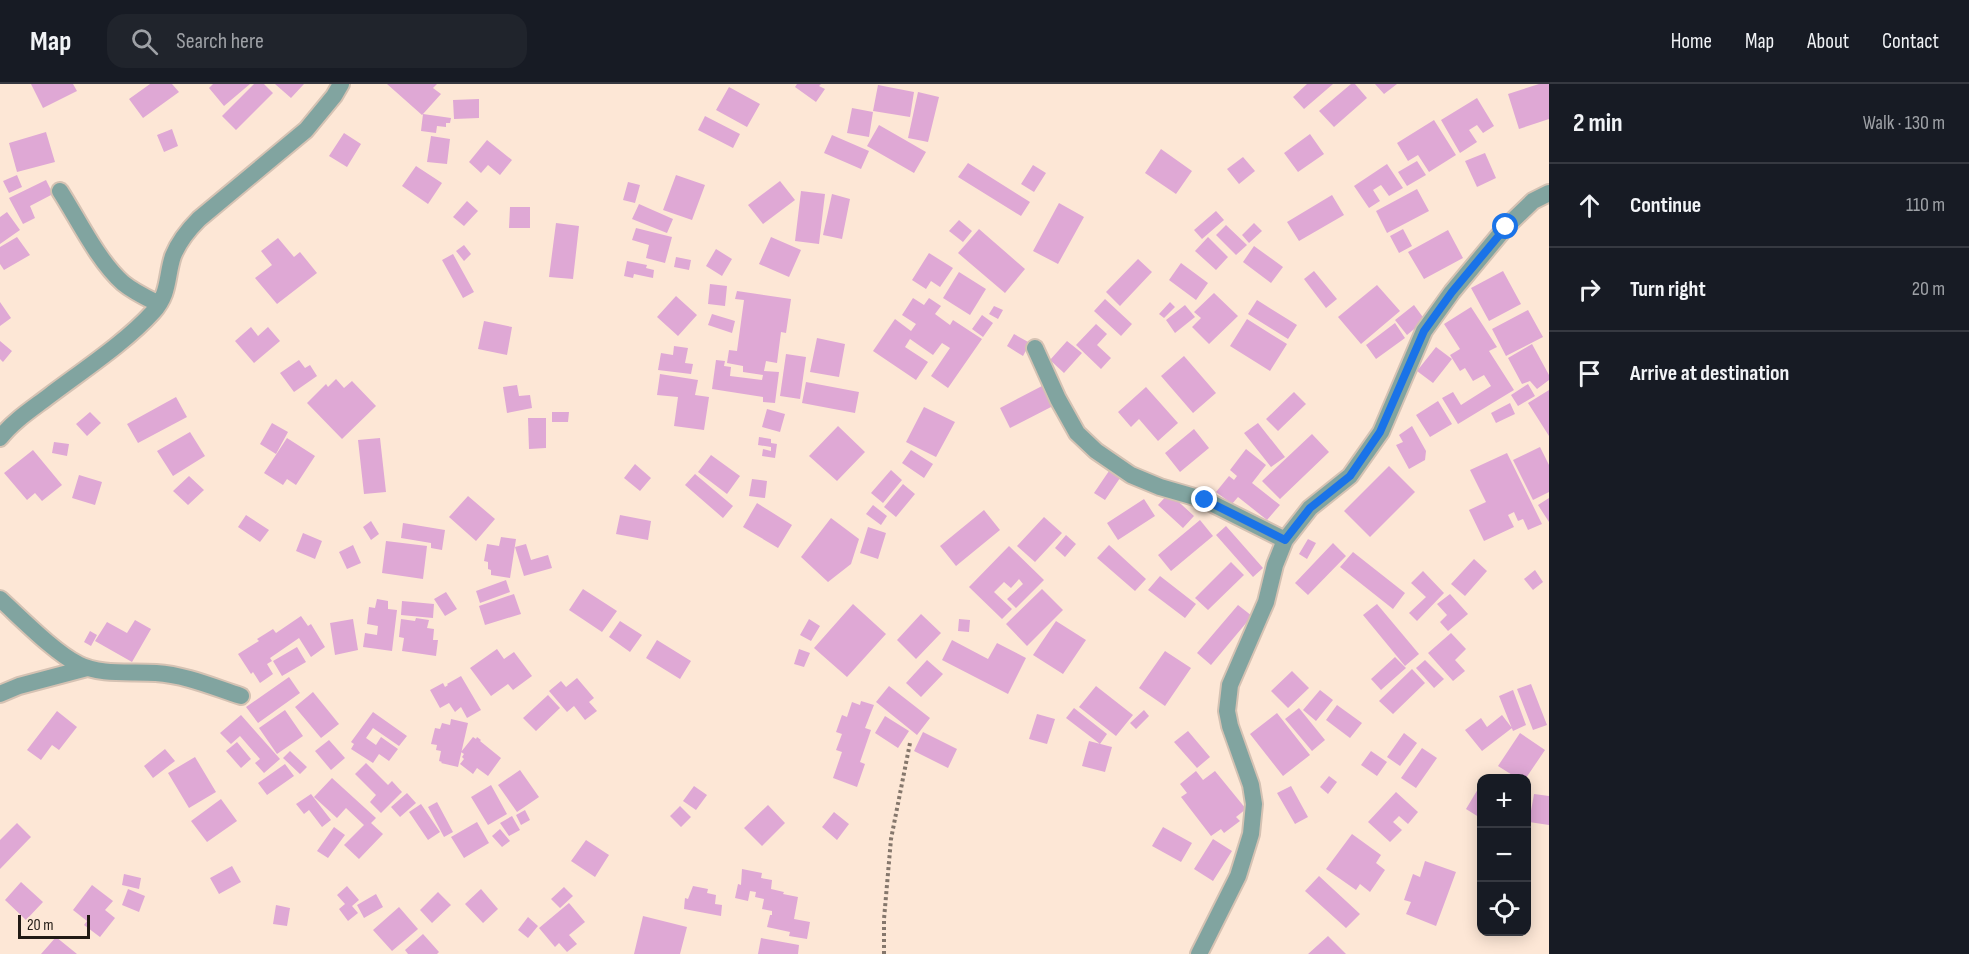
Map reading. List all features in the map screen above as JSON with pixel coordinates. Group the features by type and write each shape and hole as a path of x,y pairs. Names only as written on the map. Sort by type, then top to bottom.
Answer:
{"street":[{"path":"0,438 15,422 95,362 140,324 159,304 168,283 173,257 185,233 306,130 341,84"},
{"path":"60,191 115,276 131,289 159,304"},
{"path":"1199,954 1238,876 1251,834 1254,804 1251,785 1230,726 1227,711 1230,685 1266,602 1275,566 1285,540 1310,508 1350,476 1380,432 1424,331 1452,292 1506,227 1533,201 1549,193"},
{"path":"1035,348 1077,434 1096,451 1131,475 1160,487 1205,500 1285,540"},
{"path":"0,599 55,648 87,668 172,675 241,696"},
{"path":"0,694 19,686 87,668"}],"path":[{"path":"884,954 884,919 891,839 910,743"}],"building":[{"path":"31,84 73,84 77,91 43,108"},
{"path":"150,84 172,84 179,92 143,118 129,99"},
{"path":"213,84 250,84 224,106 209,88"},
{"path":"254,84 264,84 273,93 236,130 222,116"},
{"path":"275,84 304,84 291,98"},
{"path":"387,84 437,84 433,88 441,94 422,115"},
{"path":"797,84 821,84 819,86 825,89 816,102 795,87"},
{"path":"1307,84 1333,84 1304,109 1293,97"},
{"path":"1351,84 1355,84 1367,98 1334,127 1319,111"},
{"path":"1375,84 1397,84 1384,94"},
{"path":"1539,84 1549,84 1549,119 1519,129 1508,94"},
{"path":"878,85 914,92 910,117 873,111"},
{"path":"729,87 760,104 747,127 716,110"},
{"path":"918,92 939,97 928,142 908,138"},
{"path":"1477,98 1494,126 1483,133 1477,125 1469,130 1477,142 1460,153 1441,120"},
{"path":"479,99 479,118 454,119 453,100"},
{"path":"852,108 873,112 869,137 847,133"},
{"path":"423,114 451,118 450,123 446,123 446,127 437,126 436,133 421,131"},
{"path":"705,116 740,134 733,148 698,130"},
{"path":"1434,120 1456,155 1429,172 1418,155 1408,161 1397,143"},
{"path":"879,125 926,152 914,173 867,146"},
{"path":"172,129 178,146 164,152 157,135"},
{"path":"46,132 55,162 17,172 9,143"},
{"path":"344,133 361,144 347,167 329,156"},
{"path":"1310,134 1324,154 1298,172 1284,153"},
{"path":"832,135 869,151 861,169 824,153"},
{"path":"431,136 450,139 447,164 427,162"},
{"path":"487,140 512,160 500,175 488,165 481,173 469,162"},
{"path":"1161,149 1192,171 1176,194 1145,173"},
{"path":"1485,153 1496,178 1477,187 1465,161"},
{"path":"1243,157 1255,171 1239,184 1227,169"},
{"path":"1417,161 1426,175 1407,186 1398,172"},
{"path":"968,163 1030,202 1021,216 958,177"},
{"path":"1387,164 1403,188 1389,196 1381,185 1373,190 1380,201 1369,208 1354,186"},
{"path":"1033,165 1046,173 1034,192 1021,184"},
{"path":"416,166 442,183 428,204 402,186"},
{"path":"17,175 22,187 9,193 3,181"},
{"path":"676,175 705,185 692,220 663,210"},
{"path":"46,180 53,194 30,206 35,218 23,224 9,198"},
{"path":"780,181 795,200 763,224 748,205"},
{"path":"628,182 640,185 635,203 623,200"},
{"path":"1417,189 1429,211 1387,233 1376,211"},
{"path":"801,191 825,194 819,244 795,241"},
{"path":"832,194 850,199 842,239 823,235"},
{"path":"1332,195 1344,215 1299,241 1287,222"},
{"path":"467,201 478,211 464,226 453,217"},
{"path":"1059,203 1084,217 1058,264 1033,251"},
{"path":"639,204 673,219 667,233 632,219"},
{"path":"510,207 530,207 530,228 509,228"},
{"path":"1216,211 1224,220 1202,239 1194,230"},
{"path":"7,212 20,230 0,244 0,217"},
{"path":"959,220 972,231 963,242 949,231"},
{"path":"556,223 579,226 573,279 549,277"},
{"path":"1254,223 1262,231 1249,243 1242,235"},
{"path":"1226,225 1247,245 1236,255 1216,235"},
{"path":"636,228 672,237 665,263 646,258 649,245 632,240"},
{"path":"979,229 1025,269 1005,293 958,253"},
{"path":"1403,229 1412,246 1399,253 1390,236"},
{"path":"1448,230 1463,258 1424,279 1408,252"},
{"path":"17,237 30,255 4,270 0,264 0,247"},
{"path":"771,237 801,250 789,277 759,264"},
{"path":"1208,237 1228,257 1216,270 1195,251"},
{"path":"278,238 294,257 300,252 317,273 277,304 255,278 272,265 261,251"},
{"path":"464,245 471,254 464,261 456,251"},
{"path":"1254,246 1283,267 1271,283 1243,262"},
{"path":"716,249 732,259 722,276 706,266"},
{"path":"929,253 953,268 940,287 931,281 926,289 912,280"},
{"path":"453,254 474,292 463,298 442,260"},
{"path":"676,257 691,260 689,270 674,267"},
{"path":"1138,259 1152,272 1120,306 1106,292"},
{"path":"627,261 647,265 646,268 654,270 653,278 634,274 633,278 624,276"},
{"path":"1181,263 1208,283 1196,300 1169,280"},
{"path":"1314,271 1337,299 1326,308 1304,279"},
{"path":"1503,271 1521,304 1489,321 1471,288"},
{"path":"959,272 986,289 970,315 943,298"},
{"path":"710,284 727,286 725,306 708,304"},
{"path":"1377,285 1400,311 1361,344 1338,317"},
{"path":"737,291 791,299 786,333 781,332 777,363 766,361 764,371 779,372 775,403 763,402 763,397 712,389 716,360 725,361 724,366 731,367 730,376 762,380 763,375 743,372 743,366 727,363 729,350 737,351 744,300 735,299"},
{"path":"1214,293 1238,316 1209,344 1192,327 1201,318 1194,312"},
{"path":"676,296 697,315 678,336 657,317"},
{"path":"913,298 924,305 929,298 941,306 935,314 950,325 953,320 982,339 948,388 931,376 950,348 942,343 933,355 910,339 905,347 928,362 916,380 873,351 895,319 911,331 916,324 902,315"},
{"path":"1105,299 1132,324 1121,336 1094,311"},
{"path":"1257,300 1297,325 1288,339 1248,314"},
{"path":"0,302 11,318 0,326"},
{"path":"1170,302 1175,307 1164,318 1159,314"},
{"path":"1185,305 1195,317 1175,333 1166,320"},
{"path":"1414,305 1425,320 1407,335 1395,320"},
{"path":"994,306 1003,310 998,319 989,314"},
{"path":"1471,307 1497,347 1489,351 1514,390 1458,424 1442,398 1453,392 1461,405 1491,386 1484,375 1473,381 1465,368 1460,371 1450,355 1460,349 1444,324"},
{"path":"1528,310 1543,337 1506,356 1492,329"},
{"path":"712,314 735,321 732,333 708,325"},
{"path":"982,315 993,323 983,337 972,329"},
{"path":"1247,319 1287,344 1270,371 1230,346"},
{"path":"484,321 512,327 507,355 478,349"},
{"path":"1395,323 1405,338 1376,359 1366,345"},
{"path":"1096,324 1107,334 1097,345 1111,358 1101,369 1076,345"},
{"path":"251,327 258,336 268,327 280,341 254,363 235,341"},
{"path":"1014,334 1030,343 1023,356 1007,346"},
{"path":"817,338 845,344 839,377 810,372"},
{"path":"0,341 12,351 3,362 0,359"},
{"path":"1067,341 1082,353 1064,373 1050,360"},
{"path":"1532,344 1549,375 1549,380 1537,389 1530,381 1522,384 1508,358"},
{"path":"674,346 688,348 685,363 693,364 691,374 658,370 661,353 673,355"},
{"path":"1436,347 1452,359 1433,383 1417,371"},
{"path":"786,354 806,357 800,399 780,396"},
{"path":"1184,356 1216,393 1193,413 1161,376"},
{"path":"299,360 305,368 310,365 317,376 294,392 280,373"},
{"path":"660,374 698,380 695,395 709,397 704,430 674,426 678,397 657,395"},
{"path":"336,379 344,388 352,381 376,406 342,439 307,403 326,384 328,387"},
{"path":"806,382 859,392 855,413 802,403"},
{"path":"1528,384 1535,396 1518,406 1511,395"},
{"path":"517,385 519,396 530,395 532,408 507,413 503,387"},
{"path":"1042,386 1053,406 1010,428 1000,408"},
{"path":"1146,387 1178,423 1158,441 1139,419 1131,427 1118,412"},
{"path":"1549,390 1549,436 1528,403"},
{"path":"1294,392 1306,404 1278,431 1266,419"},
{"path":"176,397 187,417 138,443 127,424"},
{"path":"1438,401 1452,424 1430,437 1416,415"},
{"path":"1510,403 1515,414 1496,423 1491,413"},
{"path":"924,407 955,422 936,457 906,442"},
{"path":"767,409 785,414 780,432 762,427"},
{"path":"90,412 101,423 87,436 76,424"},
{"path":"552,412 569,412 568,422 552,422"},
{"path":"528,418 546,418 546,448 529,449"},
{"path":"272,423 288,432 276,454 260,444"},
{"path":"1258,423 1285,457 1271,467 1244,433"},
{"path":"838,426 865,452 837,481 809,456"},
{"path":"1412,426 1426,451 1425,460 1409,469 1396,445 1403,442 1399,435"},
{"path":"1194,429 1209,448 1180,472 1165,453"},
{"path":"190,432 205,456 173,476 157,451"},
{"path":"1312,434 1329,452 1280,499 1262,481"},
{"path":"759,437 771,439 771,443 777,444 775,458 762,456 763,449 771,451 771,447 758,445"},
{"path":"287,438 315,456 296,485 287,479 283,485 264,473"},
{"path":"380,438 386,492 364,494 358,440"},
{"path":"54,442 69,444 67,456 52,453"},
{"path":"1540,447 1549,465 1549,492 1533,500 1513,460"},
{"path":"1246,449 1266,465 1252,483 1280,505 1267,520 1238,497 1232,504 1216,492 1229,476 1234,480 1237,476 1230,470"},
{"path":"33,450 62,485 42,501 35,493 27,500 4,473"},
{"path":"911,450 933,464 924,478 902,463"},
{"path":"1507,453 1542,524 1528,530 1523,519 1518,521 1514,512 1508,515 1514,527 1484,541 1469,510 1486,502 1470,470"},
{"path":"711,455 740,476 727,494 698,472"},
{"path":"635,464 651,478 640,491 624,478"},
{"path":"1389,466 1415,492 1370,537 1344,511"},
{"path":"891,470 902,480 883,503 871,493"},
{"path":"1109,471 1120,478 1105,500 1094,493"},
{"path":"695,474 733,506 723,518 685,485"},
{"path":"79,475 102,482 95,505 72,498"},
{"path":"189,476 204,490 188,505 173,491"},
{"path":"752,479 767,481 765,498 749,496"},
{"path":"903,484 915,494 896,517 884,507"},
{"path":"1169,493 1194,516 1183,528 1158,505"},
{"path":"468,496 495,519 476,541 449,517"},
{"path":"1549,498 1549,522 1538,505"},
{"path":"1144,499 1155,516 1118,540 1107,523"},
{"path":"757,503 792,525 778,548 743,527"},
{"path":"873,505 887,516 881,525 866,514"},
{"path":"984,510 1000,530 956,566 940,546"},
{"path":"246,515 269,530 260,542 238,527"},
{"path":"620,515 651,521 648,540 616,534"},
{"path":"1044,517 1062,533 1035,562 1017,546"},
{"path":"831,518 859,539 851,564 828,582 801,557"},
{"path":"1200,520 1213,536 1171,571 1158,555"},
{"path":"371,521 379,534 371,540 363,527"},
{"path":"403,523 445,530 442,550 431,548 431,543 401,538"},
{"path":"1226,526 1263,568 1253,577 1216,535"},
{"path":"868,527 886,533 878,559 860,553"},
{"path":"303,533 322,541 315,559 296,551"},
{"path":"1066,535 1076,544 1065,557 1055,548"},
{"path":"501,537 516,539 510,578 491,575 488,562 484,561 487,544 499,546"},
{"path":"1308,539 1316,543 1307,559 1299,554"},
{"path":"386,541 427,546 423,579 382,573"},
{"path":"1333,543 1346,556 1308,595 1295,583"},
{"path":"526,544 531,560 548,555 552,568 524,576 515,547"},
{"path":"353,545 361,563 347,569 339,552"},
{"path":"1109,545 1146,579 1135,591 1097,558"},
{"path":"1009,546 1044,580 1016,608 1007,599 1023,584 1019,579 1011,588 1004,582 994,592 1012,609 1002,619 969,587"},
{"path":"1353,552 1405,593 1393,609 1340,567"},
{"path":"1474,559 1487,571 1465,596 1451,584"},
{"path":"1231,562 1244,575 1208,610 1195,598"},
{"path":"1535,570 1543,582 1533,590 1524,579"},
{"path":"1423,571 1444,593 1417,621 1409,613 1426,597 1411,583"},
{"path":"1160,576 1196,604 1185,618 1148,590"},
{"path":"506,580 510,592 480,603 476,591"},
{"path":"583,589 617,611 602,632 569,610"},
{"path":"1042,589 1063,610 1027,646 1006,624"},
{"path":"446,592 457,609 445,616 434,599"},
{"path":"514,594 521,614 485,625 479,606"},
{"path":"1450,594 1468,614 1448,631 1440,622 1447,615 1437,604"},
{"path":"377,599 388,601 388,609 397,610 392,651 363,647 365,633 377,635 378,626 367,624 369,607 375,608"},
{"path":"402,601 434,604 433,618 401,615"},
{"path":"853,604 886,634 847,677 814,648"},
{"path":"1377,604 1419,654 1405,666 1363,615"},
{"path":"1238,605 1252,616 1211,665 1197,653"},
{"path":"921,614 941,633 916,659 897,640"},
{"path":"301,616 308,626 311,624 325,647 311,657 299,638 270,658 272,661 267,664 273,674 260,683 238,654 273,629 276,633"},
{"path":"416,618 429,620 427,628 434,629 433,640 438,640 436,656 402,651 404,638 399,637 401,619 415,621"},
{"path":"353,619 358,650 335,655 330,623"},
{"path":"809,619 820,626 811,641 800,635"},
{"path":"959,619 970,620 969,632 958,631"},
{"path":"135,620 151,629 132,662 95,641 107,622 127,633"},
{"path":"620,621 642,635 630,652 609,637"},
{"path":"1056,621 1086,640 1063,674 1033,655"},
{"path":"90,631 97,635 91,646 84,642"},
{"path":"1451,633 1466,649 1455,660 1465,671 1453,681 1428,653"},
{"path":"657,640 691,661 680,679 646,658"},
{"path":"952,640 988,659 997,643 1026,658 1008,694 942,660"},
{"path":"297,647 306,662 282,676 273,661"},
{"path":"497,649 504,659 514,652 532,676 513,690 508,684 491,696 470,668"},
{"path":"799,649 810,653 804,667 794,664"},
{"path":"1165,651 1191,668 1165,706 1139,688"},
{"path":"1395,657 1406,668 1381,690 1371,679"},
{"path":"927,660 943,674 921,697 906,683"},
{"path":"1425,660 1444,679 1434,688 1416,668"},
{"path":"1412,669 1425,683 1393,714 1379,701"},
{"path":"1292,671 1309,688 1288,708 1271,691"},
{"path":"461,676 481,710 467,718 461,707 455,712 449,703 440,708 430,690 443,683 445,687"},
{"path":"289,677 300,693 258,723 246,707"},
{"path":"577,678 594,698 589,702 597,711 585,720 574,706 567,712 549,691 561,681 566,687"},
{"path":"1531,684 1547,725 1533,730 1517,689"},
{"path":"889,686 930,718 917,735 876,702"},
{"path":"1096,686 1133,715 1116,736 1079,707"},
{"path":"1320,690 1333,700 1316,721 1303,710"},
{"path":"1513,690 1526,725 1513,731 1499,696"},
{"path":"313,692 339,724 321,738 295,707"},
{"path":"548,695 560,708 536,731 523,718"},
{"path":"861,701 874,705 865,728 871,730 860,762 865,764 857,787 833,778 842,752 836,750 842,734 836,732 842,715 847,717 852,702 860,705"},
{"path":"1337,705 1362,723 1350,738 1326,720"},
{"path":"1074,708 1107,734 1100,744 1066,718"},
{"path":"1299,708 1325,740 1312,751 1285,719"},
{"path":"285,710 303,736 277,754 259,728"},
{"path":"1144,710 1149,716 1136,729 1130,723"},
{"path":"57,711 77,727 59,750 52,745 41,760 27,750"},
{"path":"373,712 407,736 399,746 373,728 366,738 376,745 381,737 398,749 389,761 379,754 373,763 351,749 354,744 351,742"},
{"path":"1277,713 1310,755 1283,776 1250,734"},
{"path":"1037,714 1055,719 1047,744 1029,739"},
{"path":"241,715 280,759 264,773 255,763 260,759 240,736 231,744 220,733"},
{"path":"1502,715 1512,728 1482,751 1465,730 1481,718 1487,727"},
{"path":"885,716 909,731 898,748 875,733"},
{"path":"451,719 468,723 458,767 441,763 439,761 441,751 436,750 437,745 431,744 435,728 440,729 442,723 450,725"},
{"path":"1188,731 1210,757 1197,768 1174,742"},
{"path":"923,732 957,749 948,768 914,751"},
{"path":"1404,733 1417,743 1400,766 1387,757"},
{"path":"1520,733 1545,750 1529,774 1511,774 1498,766"},
{"path":"473,737 481,740 501,758 488,776 477,768 473,774 460,764 464,759 462,757 464,754 461,752"},
{"path":"329,740 345,758 331,770 315,751"},
{"path":"1089,741 1112,747 1105,772 1082,766"},
{"path":"237,742 251,759 241,768 226,751"},
{"path":"1422,748 1437,758 1416,788 1401,778"},
{"path":"165,749 175,761 153,778 144,766"},
{"path":"290,751 307,767 300,774 283,758"},
{"path":"1371,751 1387,762 1377,776 1361,765"},
{"path":"195,757 216,792 189,808 168,773"},
{"path":"366,763 388,785 392,781 402,792 381,813 370,802 376,795 355,774"},
{"path":"285,764 294,776 267,795 258,783"},
{"path":"520,770 539,797 517,812 498,785"},
{"path":"1196,771 1203,780 1215,771 1246,809 1236,817 1240,821 1224,833 1221,829 1211,836 1181,797 1187,793 1180,784"},
{"path":"1329,776 1337,782 1328,794 1320,787"},
{"path":"332,778 376,818 371,823 383,834 359,859 344,845 364,825 346,808 337,818 314,797"},
{"path":"491,785 507,814 488,825 471,797"},
{"path":"694,786 707,795 696,810 683,801"},
{"path":"1291,786 1308,817 1295,824 1277,793"},
{"path":"1477,791 1477,816 1466,809"},
{"path":"1396,792 1418,812 1408,824 1399,816 1393,822 1402,830 1390,842 1368,822"},
{"path":"407,793 416,803 400,817 391,807"},
{"path":"311,794 331,820 322,827 309,810 304,814 296,804"},
{"path":"1534,794 1549,796 1549,825 1531,822"},
{"path":"221,799 237,821 207,842 191,821"},
{"path":"437,802 453,832 444,837 428,807"},
{"path":"421,804 440,832 428,840 409,812"},
{"path":"768,805 785,823 762,846 744,828"},
{"path":"680,806 691,817 681,827 670,816"},
{"path":"525,810 530,820 521,825 516,815"},
{"path":"834,812 849,824 837,840 822,827"},
{"path":"512,816 520,830 509,836 500,823"},
{"path":"477,822 489,843 464,858 451,837"},
{"path":"17,823 31,837 0,869 0,840"},
{"path":"334,827 345,835 328,858 317,851"},
{"path":"1163,827 1192,843 1181,862 1152,846"},
{"path":"500,829 510,841 502,847 492,836"},
{"path":"1352,834 1381,855 1376,863 1385,870 1370,892 1360,884 1356,890 1326,869"},
{"path":"1213,839 1232,851 1213,881 1194,869"},
{"path":"586,840 609,855 595,877 571,861"},
{"path":"1425,861 1456,872 1436,926 1406,914 1411,902 1404,900 1413,874 1420,877"},
{"path":"232,866 241,882 219,894 210,878"},
{"path":"742,869 762,873 761,878 772,880 771,889 798,897 794,919 810,922 807,939 789,936 790,932 767,927 772,911 762,909 764,899 755,897 756,892 750,891 748,901 735,898 738,884 741,885"},
{"path":"124,874 141,878 139,889 122,885"},
{"path":"1319,876 1360,914 1346,928 1305,891"},
{"path":"21,882 43,902 26,920 5,900"},
{"path":"92,885 113,901 105,910 115,918 100,937 84,925 87,921 73,910"},
{"path":"347,886 359,900 352,906 358,913 348,921 339,909 345,904 337,895"},
{"path":"693,886 708,889 707,893 716,895 715,904 722,905 721,916 684,909 685,898 688,899"},
{"path":"564,887 573,896 560,908 551,899"},
{"path":"128,889 145,896 139,912 122,905"},
{"path":"481,889 498,909 483,923 465,904"},
{"path":"438,892 451,905 432,923 420,910"},
{"path":"376,894 383,907 364,918 357,905"},
{"path":"569,903 585,922 569,935 577,944 567,952 559,943 555,947 539,928"},
{"path":"276,905 290,908 287,926 273,924"},
{"path":"399,907 418,929 392,951 373,930"},
{"path":"643,916 687,927 680,954 634,954"},
{"path":"528,917 538,926 528,938 518,930"},
{"path":"423,934 439,952 437,954 408,954 405,950"},
{"path":"1328,936 1346,954 1308,954"},
{"path":"56,937 77,954 41,954"},
{"path":"761,938 799,945 798,954 758,954"}],"route":[{"path":"1205,500 1285,540 1310,508 1350,476 1380,432 1424,331 1452,292 1506,227"}]}
